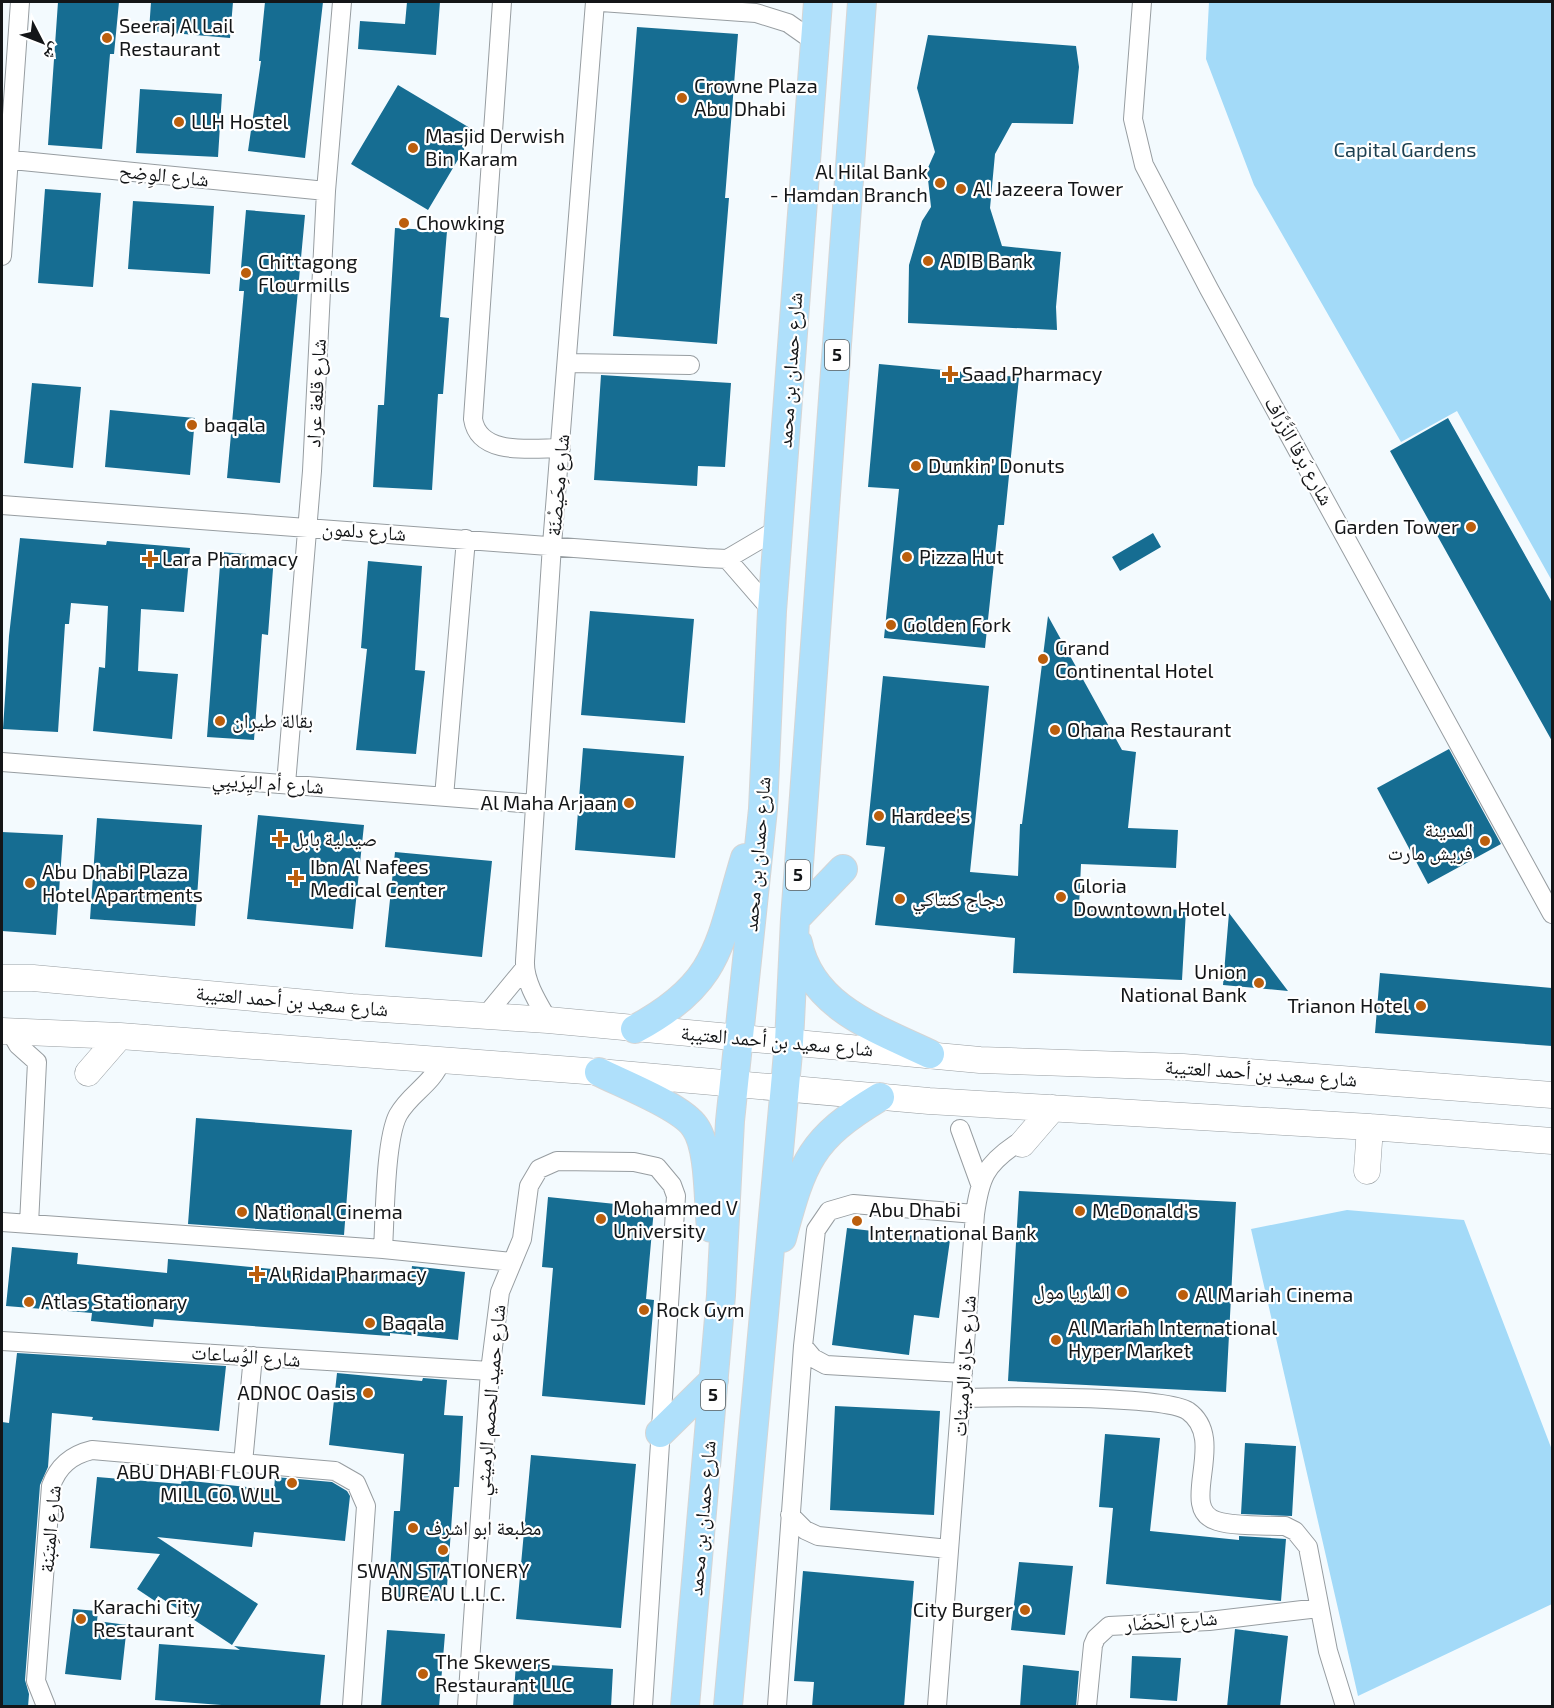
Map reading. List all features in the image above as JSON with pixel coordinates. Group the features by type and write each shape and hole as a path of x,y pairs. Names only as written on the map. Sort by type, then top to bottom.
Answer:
{"main road":[{"name":"شارع حمدان بن محمد","path":"686,1707 721,1294 730,1121 764,809 772,611 818,2"},
{"name":"5","path":"728,1707 789,1042 795,924 862,2"},
{"path":"635,1029 662,1014 688,994 712,963 764,809"},
{"path":"843,869 795,924 806,971 829,999 852,1015 930,1054"},
{"name":"شارع سعيد بن أحمد العتيبة","path":"2,978 33,978 352,1007 548,1020 980,1060 1217,1070 1549,1092"},
{"path":"6,1031 120,1036 735,1082 880,1097 1370,1127 1552,1141"},
{"path":"88,1073 120,1036"},
{"path":"599,1072 672,1108 696,1127 701,1142 721,1294"},
{"path":"764,1300 806,1162 829,1133 880,1097"},
{"path":"1019,1144 1053,1108"},
{"path":"1366,1171 1370,1127"},
{"path":"660,1433 714,1380"}],"street":[{"path":"2,256 5,160 20,2"},
{"name":"شارع قلعة عراد","path":"286,784 307,527 326,191 342,2"},
{"path":"502,2 473,418 480,436 498,446 561,448"},
{"name":"شارع مِحَيصْنَة","path":"548,1020 525,969 552,545 595,2"},
{"path":"601,2 756,13 788,23 815,42"},
{"path":"756,13 772,2"},
{"name":"شارع بَرقا الزَّرَّاف","path":"1142,2 1133,119 1144,165 1209,289 1552,914"},
{"name":"شارع الوِضِح","path":"5,160 326,191"},
{"path":"568,363 690,365"},
{"name":"شارع دلمون","path":"2,505 727,558"},
{"path":"772,611 727,558 778,529"},
{"path":"444,797 466,539"},
{"name":"شارع أم اليِرَيبِي","path":"2,762 535,804"},
{"path":"486,1015 525,969"},
{"path":"6,1031 37,1062 29,1224"},
{"path":"383,1249 388,1160 396,1118 410,1096 429,1082 441,1061"},
{"name":"شارع حارة الرميثات","path":"960,1129 980,1184"},
{"name":"شارع حارة الرميثات","path":"937,1707 975,1214 980,1184 995,1161 1019,1144"},
{"name":"شارع حميد الحصم الرميثي","path":"467,1707 490,1371 500,1292 522,1239 529,1186 539,1169 548,1164 567,1161 646,1163 666,1175 676,1196 643,1707"},
{"path":"777,1707 803,1346 816,1230 829,1210 853,1204 975,1214"},
{"path":"2,1222 383,1249 512,1262"},
{"name":"شارع الوُساعات","path":"2,1341 490,1371"},
{"path":"803,1346 813,1358 826,1365 963,1373"},
{"path":"243,1463 253,1356"},
{"path":"962,1398 1007,1397 1163,1403 1187,1410 1203,1430 1206,1443 1200,1501 1205,1513 1217,1521 1285,1526 1295,1531 1308,1547 1328,1652 1345,1707"},
{"name":"شارع المِتبَنة","path":"46,1707 36,1681 51,1486 62,1466 81,1453 92,1450 335,1471 356,1483 363,1494 366,1518 352,1707"},
{"path":"790,1515 805,1530 818,1536 949,1549"},
{"name":"شارع الحْضَار","path":"1087,1707 1093,1645 1096,1638 1108,1626 1209,1621 1319,1608"}],"green space":[{"name":"Capital Gardens","path":"1209,2 1552,2 1552,581 1457,411 1401,442 1254,185 1206,59"},
{"path":"1347,1210 1464,1220 1552,1450 1552,1604 1358,1696 1251,1229"}],"building":[{"path":"58,2 119,2 114,54 110,54 102,149 48,145"},
{"path":"151,2 233,2 230,38 149,31"},
{"path":"265,2 323,2 305,158 248,151 261,61 259,61"},
{"path":"407,2 440,2 436,55 358,49 360,21 405,24"},
{"path":"637,27 738,34 725,198 729,198 717,344 613,336"},
{"name":"Al Jazeera Tower","path":"928,35 1076,46 1079,67 1073,124 1012,123 995,154 990,208 1002,246 1061,252 1056,307 1057,330 908,323 909,265 922,221 931,207 927,170 935,152 917,88"},
{"name":"Masjid Derwish Bin Karam","path":"398,85 475,131 428,210 351,164"},
{"path":"140,89 222,94 218,157 136,153"},
{"path":"45,189 101,193 93,287 38,283"},
{"path":"133,201 214,206 210,274 128,269"},
{"path":"246,210 305,215 280,483 227,478 244,291 239,291"},
{"path":"395,228 447,231 440,317 449,318 443,394 438,394 432,490 373,487 378,405 384,405"},
{"path":"879,364 1019,377 1004,525 998,525 985,648 884,638 899,489 868,487"},
{"path":"601,375 731,383 725,467 698,466 697,486 594,480"},
{"path":"32,383 81,387 73,468 24,463"},
{"path":"110,410 195,418 190,475 105,467"},
{"name":"Garden Tower","path":"1448,418 1552,603 1552,741 1390,451"},
{"path":"1153,533 1161,547 1120,571 1112,557"},
{"path":"20,538 106,545 107,541 190,548 184,612 141,609 138,671 178,674 172,739 93,731 99,667 105,668 108,606 71,603 69,624 65,624 58,732 3,729 9,636"},
{"path":"221,552 274,556 268,635 262,634 254,740 207,737"},
{"path":"368,561 422,566 415,670 425,671 416,754 356,750 367,649 361,648"},
{"path":"590,611 694,619 685,723 581,715"},
{"path":"1048,616 1122,750 1136,752 1128,828 1178,830 1176,868 1081,864 1079,906 1186,910 1182,980 1013,973 1015,938 875,925 885,847 866,845 883,676 989,686 970,872 1018,876 1020,824 1022,824"},
{"name":"Al Maha Arjaan","path":"583,748 684,756 675,858 575,850"},
{"path":"1449,749 1501,844 1428,884 1377,788"},
{"path":"258,815 364,825 353,929 247,919"},
{"path":"97,818 202,825 195,926 90,919"},
{"name":"Abu Dhabi Plaza Hotel Apartments","path":"2,832 63,835 56,935 2,931"},
{"path":"395,852 492,861 482,957 385,947"},
{"path":"1229,913 1288,991 1223,985"},
{"path":"1380,973 1552,988 1552,1046 1375,1033"},
{"path":"196,1118 352,1130 344,1235 188,1224"},
{"name":"الماريا مول","path":"1019,1191 1236,1202 1226,1392 1008,1381"},
{"path":"548,1197 654,1208 646,1299 654,1300 645,1405 542,1396 553,1268 542,1267"},
{"path":"847,1228 950,1240 939,1318 914,1315 909,1355 832,1345"},
{"path":"12,1247 78,1253 77,1264 167,1273 168,1259 324,1274 325,1270 411,1276 412,1266 465,1272 458,1340 390,1333 390,1336 154,1319 153,1327 91,1321 92,1313 6,1306"},
{"path":"17,1353 226,1366 219,1431 92,1420 93,1417 52,1413 48,1467 40,1485 25,1680 29,1694 28,1707 2,1707 2,1422 9,1423"},
{"path":"337,1373 422,1381 423,1378 447,1380 444,1415 463,1416 459,1487 454,1487 446,1601 388,1598 394,1511 400,1511 404,1454 329,1445"},
{"path":"835,1406 940,1411 934,1515 830,1510"},
{"path":"1105,1434 1160,1438 1150,1531 1239,1540 1239,1536 1286,1539 1281,1601 1106,1584 1113,1508 1099,1507"},
{"path":"1245,1443 1296,1446 1292,1516 1241,1514"},
{"path":"531,1455 636,1464 621,1628 516,1619"},
{"path":"97,1477 181,1484 182,1480 274,1490 275,1477 332,1482 347,1491 350,1496 345,1541 254,1532 252,1547 157,1537 258,1604 232,1645 158,1596 155,1601 137,1589 160,1554 90,1548"},
{"path":"1019,1562 1073,1566 1065,1635 1011,1630"},
{"path":"803,1571 914,1581 904,1707 812,1707 814,1682 794,1681"},
{"path":"73,1609 98,1611 97,1621 127,1625 121,1680 65,1674"},
{"path":"1235,1629 1288,1636 1280,1707 1227,1707"},
{"path":"387,1630 445,1634 439,1707 381,1707"},
{"path":"159,1644 240,1650 234,1646 325,1655 320,1707 248,1707 155,1700"},
{"path":"1132,1656 1181,1658 1177,1701 1130,1698"},
{"path":"516,1663 613,1669 611,1707 513,1707"},
{"path":"1023,1665 1079,1671 1076,1707 1020,1707"}],"place":[{"name":"Seeraj Al Lail Restaurant","path":"107,38"},
{"name":"Crowne Plaza Abu Dhabi","path":"682,98"},
{"name":"LLH Hostel","path":"179,122"},
{"name":"Masjid Derwish Bin Karam","path":"413,148"},
{"name":"Al Hilal Bank - Hamdan Branch","path":"940,183"},
{"name":"Al Jazeera Tower","path":"961,189"},
{"name":"Chowking","path":"404,223"},
{"name":"ADIB Bank","path":"928,261"},
{"name":"Chittagong Flourmills","path":"246,273"},
{"name":"Saad Pharmacy","path":"950,374"},
{"name":"baqala","path":"192,425"},
{"name":"Dunkin' Donuts","path":"916,466"},
{"name":"Garden Tower","path":"1471,527"},
{"name":"Pizza Hut","path":"907,557"},
{"name":"Lara Pharmacy","path":"150,559"},
{"name":"Golden Fork","path":"891,625"},
{"name":"Grand Continental Hotel","path":"1043,659"},
{"name":"بقالة طيران","path":"220,721"},
{"name":"Ohana Restaurant","path":"1055,730"},
{"name":"Al Maha Arjaan","path":"629,803"},
{"name":"Hardee's","path":"879,816"},
{"name":"صيدلية بابل","path":"280,839"},
{"name":"المدينة فريش مارت","path":"1485,841"},
{"name":"Ibn Al Nafees Medical Center","path":"296,878"},
{"name":"Abu Dhabi Plaza Hotel Apartments","path":"30,883"},
{"name":"Gloria Downtown Hotel","path":"1061,897"},
{"name":"دجاج كنتاكي","path":"900,899"},
{"name":"Union National Bank","path":"1259,983"},
{"name":"Trianon Hotel","path":"1421,1006"},
{"name":"McDonald's","path":"1080,1211"},
{"name":"National Cinema","path":"242,1212"},
{"name":"Mohammed V University","path":"601,1219"},
{"name":"Abu Dhabi International Bank","path":"857,1221"},
{"name":"Al Rida Pharmacy","path":"257,1274"},
{"name":"الماريا مول","path":"1122,1292"},
{"name":"Al Mariah Cinema","path":"1183,1295"},
{"name":"Atlas Stationary","path":"29,1302"},
{"name":"Rock Gym","path":"644,1310"},
{"name":"Baqala","path":"370,1323"},
{"name":"Al Mariah International Hyper Market","path":"1056,1340"},
{"name":"ADNOC Oasis","path":"368,1393"},
{"name":"ABU DHABI FLOUR MILL CO. WLL","path":"292,1483"},
{"name":"مطبعة ابو اشرف","path":"413,1528"},
{"name":"SWAN STATIONERY BUREAU L.L.C.","path":"443,1550"},
{"name":"City Burger","path":"1025,1610"},
{"name":"Karachi City Restaurant","path":"81,1619"},
{"name":"The Skewers Restaurant LLC","path":"423,1674"}]}
